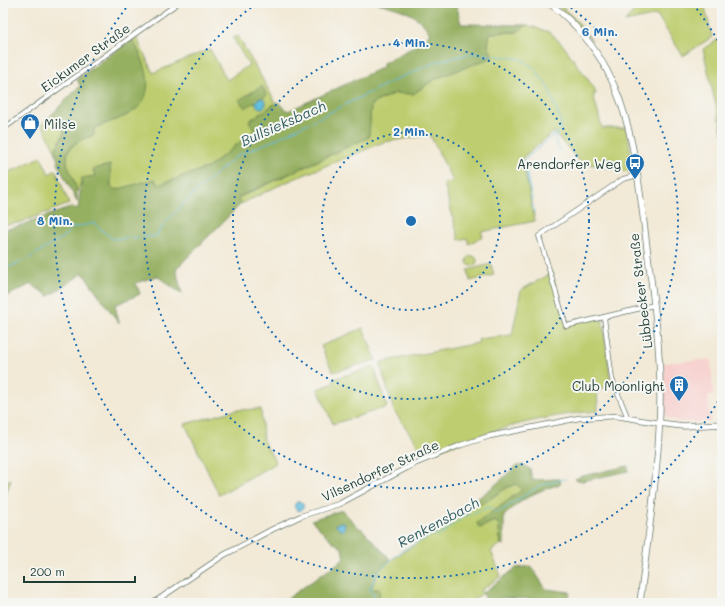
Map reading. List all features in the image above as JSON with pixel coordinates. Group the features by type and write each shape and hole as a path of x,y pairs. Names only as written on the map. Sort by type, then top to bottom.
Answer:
{"main road":[{"name":"Lübbecker Straße","path":"549,3 573,25 589,44 609,74 621,99 629,123 638,174 660,367 659,423 640,603"},
{"path":"659,423 683,426 722,424"}],"street":[{"name":"Eickumer Straße","path":"3,129 178,3"},
{"path":"638,174 623,180 539,236 566,326 654,305"},
{"path":"604,317 612,379 627,416"},
{"name":"Vilsendorfer Straße","path":"153,603 224,555 254,539 301,516 339,504 430,457 476,440 540,424 605,415 627,416 659,423"}],"shaded area":[{"path":"711,359 713,394 708,396 711,422 681,422 668,418 664,413 663,363"}],"green space":[{"path":"378,3 456,3 461,24 527,25 517,32 490,33 488,45 493,57 435,79 413,94 395,93 371,104 369,137 238,197 241,204 176,269 182,294 157,276 136,283 140,294 115,305 119,323 83,273 49,296 31,284 3,298 3,230 19,226 72,207 78,209 82,178 95,176 93,169 110,165 111,187 116,190 155,179 158,185 209,167 255,130 249,121 278,102 288,111 383,67 383,63 410,49 430,34 426,27 415,17 401,10"},
{"path":"554,3 558,3 577,21 592,41"},
{"path":"666,3 704,3 712,37 683,56 657,15 625,22 636,8"},
{"path":"527,25 549,32 563,45 594,88 596,94 593,94 602,128 627,128 634,173 580,162 554,132 522,158 535,221 481,232 483,236 469,244 467,238 459,240 444,184 453,181 430,135 384,142 284,183 241,204 238,198 369,137 371,104 395,93 413,94 435,79 492,57 488,45 490,33 517,32"},
{"path":"136,36 153,73 210,49 227,80 249,65 233,38 238,36 276,103 249,121 255,130 209,167 158,185 155,179 116,190 111,187 110,165 93,170 96,176 82,178 78,191 74,185 68,168 68,154 70,149 79,141 94,135 94,128 128,115 142,58 132,39"},
{"path":"722,37 722,133 703,49"},
{"path":"132,39 142,58 145,68 147,89 145,98 139,107 129,114 94,128 94,135 70,148 67,156 68,164 77,191 77,202 59,166 55,150 64,133 60,121 52,114 80,86 77,79"},
{"path":"262,86 267,95 245,108 239,100"},
{"path":"52,114 60,121 64,133 55,150 42,124"},
{"path":"41,157 49,174 56,170 69,204 18,223 3,225 3,175"},
{"path":"470,256 474,256 476,257 476,265 470,266 467,263 467,259"},
{"path":"491,264 494,275 470,281 468,270"},
{"path":"552,273 567,324 602,316 610,376 613,385 597,390 598,411 576,413 531,421 488,433 425,455 394,411 381,367 381,362 478,343 479,339 512,335 521,290"},
{"path":"363,328 376,360 333,372 321,346"},
{"path":"374,367 387,407 333,424 318,389 334,383 333,379"},
{"path":"261,409 263,440 276,463 219,495 185,424 236,410"},
{"path":"523,465 530,469 532,480 559,479 561,484 545,489 531,496 517,504 504,516 504,545 501,544 498,523 494,521 479,528 477,523 522,490 516,484 508,487 482,504 477,503 477,499 499,482 516,466"},
{"path":"628,466 628,471 582,481 575,479 582,476"},
{"path":"11,479 3,504 3,484"},
{"path":"516,484 522,490 478,523 480,528 494,521 498,523 501,544 491,551 501,576 480,591 483,593 468,603 377,603 380,598 371,589 378,571 391,560 477,503 482,504 508,487"},
{"path":"342,510 391,560 378,571 371,589 379,589 380,599 377,603 281,603 344,559 342,548 333,542 311,520"},
{"path":"531,566 546,589 570,592 569,600 500,598 496,602 485,598 483,593 516,568"}],"water":[{"path":"261,98 266,103 261,108 256,103"},
{"path":"605,158 616,161 619,165 618,169 604,163 603,160"},
{"path":"299,501 304,506 299,511 294,506"},
{"path":"340,522 345,523 342,531 335,525"}],"waterway":[{"name":"Bullsieksbach","path":"3,270 28,259 63,237 72,228 94,223 112,239 156,236 165,223 194,193 238,155 272,141 395,80 438,61 474,53 521,59 534,68 549,89 561,122 561,129 556,134 555,141 560,150"},
{"name":"Bullsieksbach","path":"534,212 524,160 555,134"},
{"name":"Renkensbach","path":"368,603 375,597 370,589 378,571 403,550 433,535 440,535 463,517 489,507 498,513 539,486 566,479"}],"place":[{"name":"Milse","path":"30,140"},
{"name":"Arendorfer Weg","path":"635,180"},
{"name":"Club Moonlight","path":"679,402"}]}
